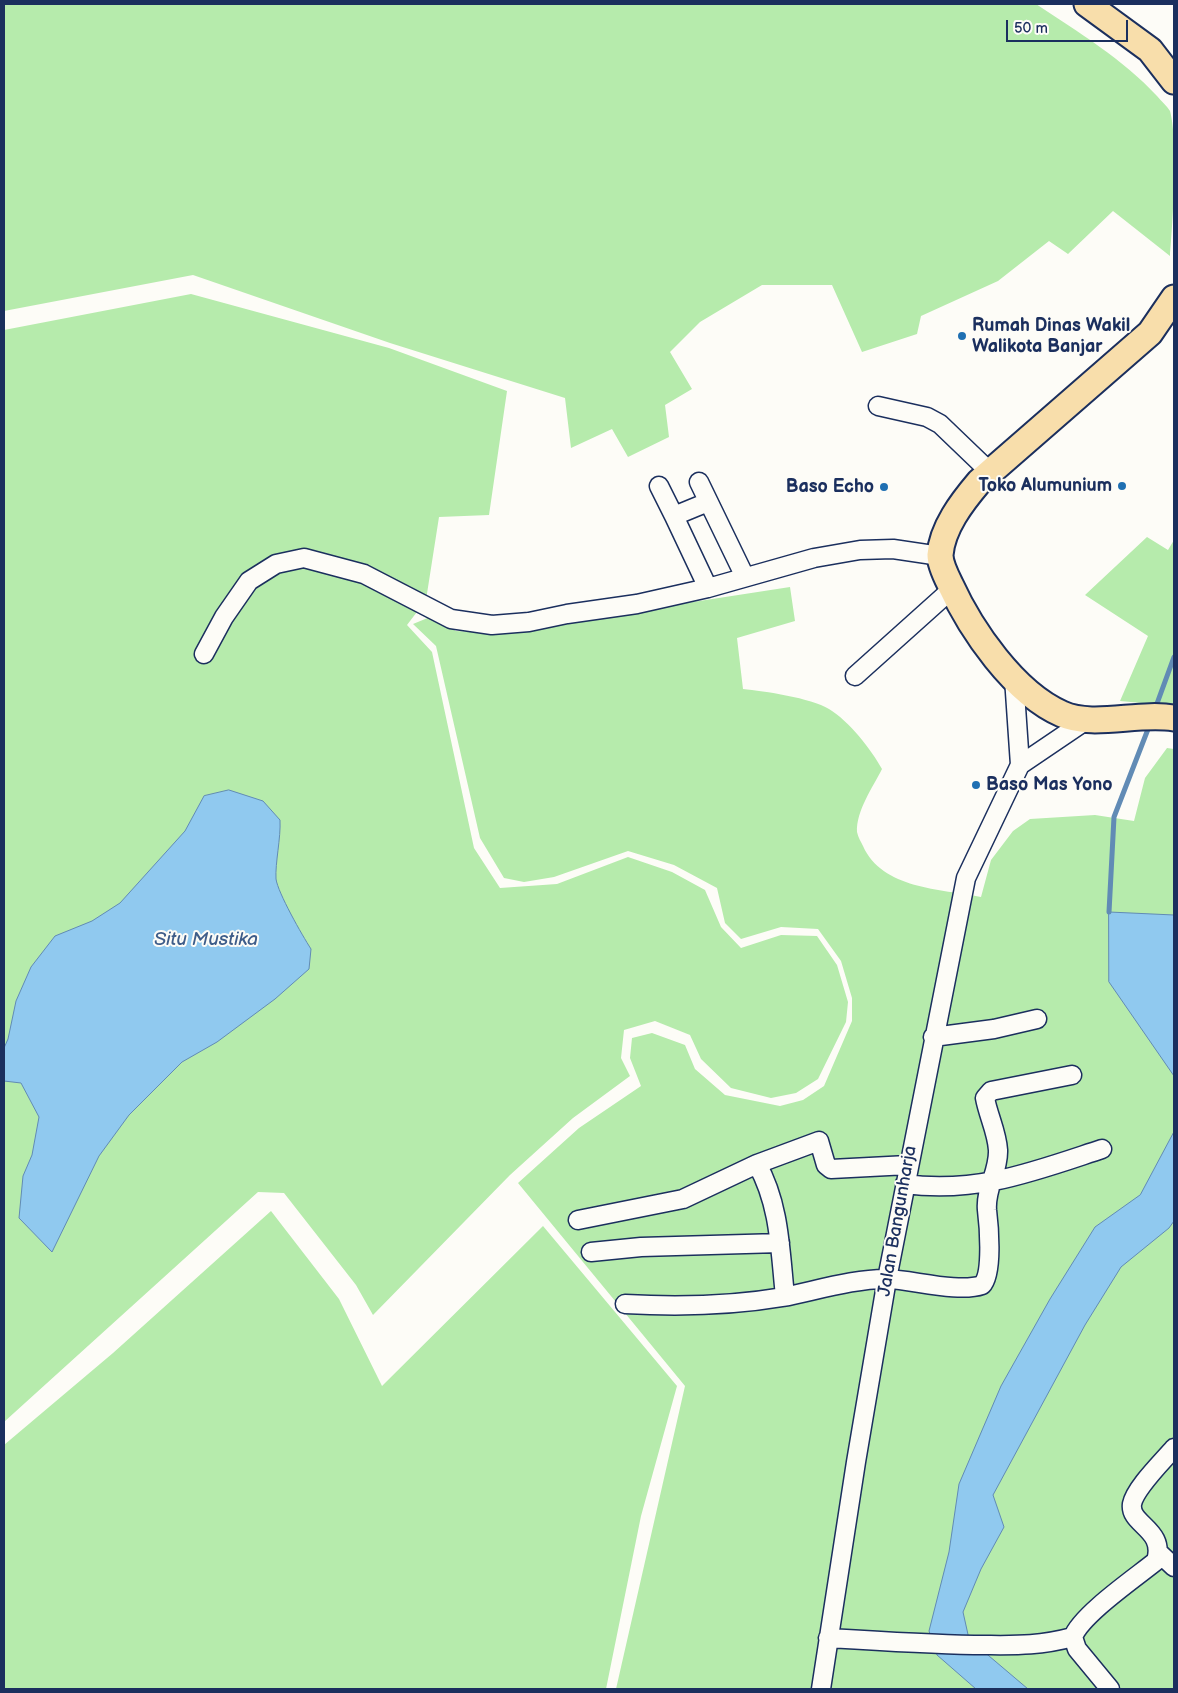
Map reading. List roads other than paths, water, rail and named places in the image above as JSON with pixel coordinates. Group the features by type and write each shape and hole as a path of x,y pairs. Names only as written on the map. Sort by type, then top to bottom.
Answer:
{"highway":[{"path":"1087,4 1150,50 1174,82"},
{"path":"1174,298 1150,333 990,472 960,505 949,525 940,556 952,589 982,640 1014,678 1042,702 1062,714 1085,720 1127,716 1174,718"}],"street":[{"path":"878,406 927,417 940,424 990,472"},
{"path":"698,482 745,577"},
{"path":"659,486 708,588"},
{"path":"674,516 708,502"},
{"path":"204,654 224,617 249,581 276,564 304,558 364,574 451,619 492,625 529,622 567,614 637,604 708,588 814,558 860,550 894,549 940,556"},
{"path":"855,676 952,589"},
{"path":"1014,678 1020,765"},
{"path":"1020,765 1085,720"},
{"name":"Jalan Bangunharja","path":"821,1689 887,1279 933,1037 952,957 966,878 1020,765"},
{"path":"933,1037 994,1030 1037,1019"},
{"path":"624,1304 676,1307 730,1305 887,1279 954,1287 971,1287 984,1284 990,1232 987,1208 998,1150 986,1103 986,1094 1010,1087 1072,1075"},
{"path":"578,1220 672,1203 757,1164 819,1141 826,1165 830,1168 908,1165"},
{"path":"905,1184 940,1187 991,1183 1102,1149"},
{"path":"757,1164 772,1196 780,1243 784,1296"},
{"path":"590,1252 641,1247 780,1243"},
{"path":"1110,1689 1077,1649 1073,1637 1077,1628 1156,1561 1158,1552 1154,1535 1136,1518 1132,1506 1136,1494 1174,1448"},
{"path":"1158,1552 1174,1567"},
{"path":"828,1638 1012,1647 1044,1645 1073,1637"}],"water":[{"name":"Situ Mustika","path":"229,790 263,801 280,820 276,879 296,924 311,949 309,969 275,999 217,1042 182,1062 129,1115 99,1156 52,1252 19,1218 23,1176 32,1155 39,1117 21,1083 4,1081 4,1048 8,1039 16,1001 31,967 55,936 92,921 120,903 185,831 204,796"},
{"path":"1109,912 1174,915 1174,1076 1109,982"},
{"path":"1174,1132 1174,1221 1169,1228 1121,1267 1085,1325 993,1495 1004,1527 981,1569 963,1612 969,1639 1028,1689 976,1689 937,1655 929,1631 949,1552 959,1484 1001,1386 1050,1299 1095,1227 1140,1195"}],"waterway":[{"path":"1155,709 1174,657"},
{"path":"1109,912 1114,817 1150,724"}],"place":[{"name":"Rumah Dinas Wakil Walikota Banjar","path":"962,336"},
{"name":"Toko Alumunium","path":"1122,486"},
{"name":"Baso Echo","path":"884,487"},
{"name":"Baso Mas Yono","path":"976,785"}]}
